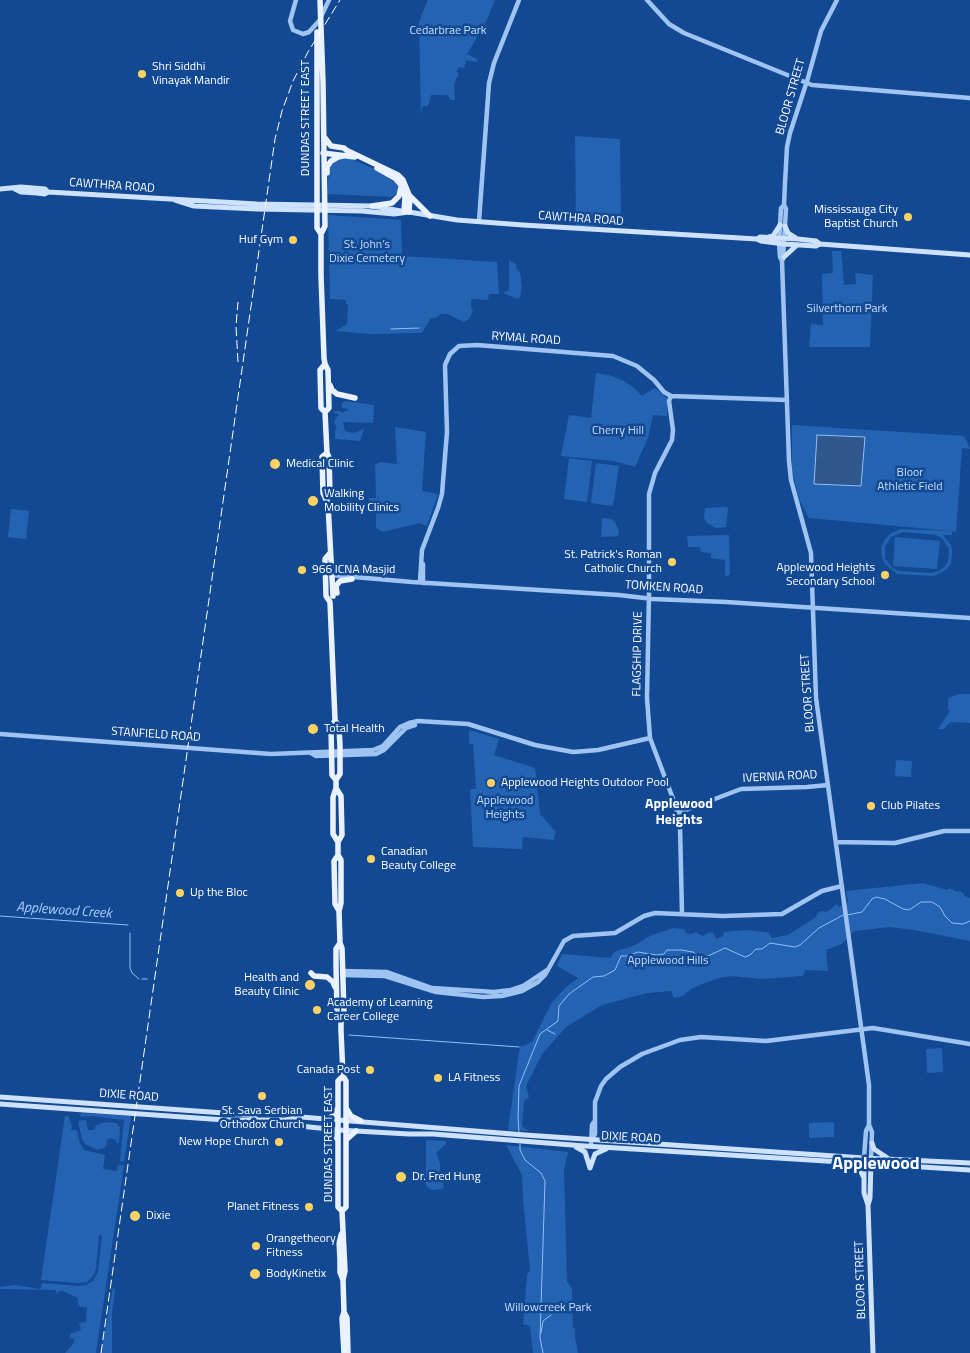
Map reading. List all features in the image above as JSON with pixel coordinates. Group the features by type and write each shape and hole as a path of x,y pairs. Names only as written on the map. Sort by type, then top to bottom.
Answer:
{"main road":[{"name":"DUNDAS STREET EAST","path":"318,0 316,216 317,228 321,234"},
{"name":"DUNDAS STREET EAST","path":"318,11 322,47 324,124 325,226 321,234 325,364 328,370 330,408 325,412"},
{"path":"324,124 325,138 333,147 344,148 347,153 390,174 401,185 405,197 406,212"},
{"path":"317,151 347,153 394,171 403,180 413,199 430,216"},
{"path":"324,187 329,164 347,153"},
{"path":"372,206 389,204 397,199 401,192 401,185"},
{"name":"CAWTHRA ROAD","path":"0,188 37,194 48,192 257,204 372,206 430,216 479,221 634,233 768,238 782,241"},
{"path":"406,212 410,201 408,191"},
{"name":"CAWTHRA ROAD","path":"175,200 194,206 394,214 406,212"},
{"path":"768,238 782,225 798,242 783,259"},
{"name":"CAWTHRA ROAD","path":"757,239 761,241 798,242 816,246 820,244 970,255"},
{"name":"DUNDAS STREET EAST","path":"325,364 320,370 321,408 325,412 327,452 322,457 323,493 327,500 330,553 325,559 329,576 326,596 332,599 335,720 331,728 332,775 336,780"},
{"path":"329,379 331,389 335,393 355,398"},
{"path":"332,599 337,594 336,586 339,582 355,578"},
{"name":"DUNDAS STREET EAST","path":"335,720 339,727 340,774 336,780 336,788 341,796 342,834 338,842 338,855 334,861 335,904 339,911 340,943 336,948 344,1014 341,1018 342,1076 346,1081 346,1207 342,1211"},
{"path":"311,973 314,976 330,978 336,994"},
{"name":"DUNDAS STREET EAST","path":"339,973 336,994 337,1014 341,1018"},
{"name":"DUNDAS STREET EAST","path":"342,1076 338,1081 338,1208 342,1211 343,1231 340,1240 340,1272 343,1280 344,1312 342,1318 344,1353"},
{"name":"DIXIE ROAD","path":"0,1097 252,1115 256,1119"},
{"path":"64,1101 64,1108"},
{"name":"DIXIE ROAD","path":"0,1104 225,1120 292,1120 300,1117 361,1121 571,1145 844,1162 871,1161 970,1170"},
{"path":"328,1119 335,1114 338,1107"},
{"path":"346,1108 351,1116 361,1121"},
{"name":"DIXIE ROAD","path":"292,1120 300,1126 338,1130 509,1137 525,1135 864,1161"},
{"path":"328,1129 338,1140"},
{"path":"346,1140 356,1131"},
{"path":"872,1143 874,1148 890,1159"},
{"path":"571,1145 584,1152 590,1168 596,1154 610,1147"},
{"name":"DIXIE ROAD","path":"871,1161 890,1159 970,1163"},
{"name":"BLOOR STREET","path":"864,1161 864,1193 868,1205 873,1353"},
{"name":"BLOOR STREET","path":"868,1205 870,1198 871,1161"},
{"path":"844,1162 860,1170 864,1179"},
{"name":"DUNDAS STREET EAST","path":"344,1312 347,1318 348,1353"}],"street":[{"path":"296,0 290,21 295,31 303,34 309,32 320,21 329,0"},
{"path":"479,221 489,83 494,63 519,0"},
{"path":"647,0 665,20 684,33 806,83 822,87 970,98"},
{"name":"BLOOR STREET","path":"837,0 821,31 793,121 787,147 784,205 781,208 790,472 811,553 816,698 869,1085 870,1125 872,1132 871,1161"},
{"name":"RYMAL ROAD","path":"422,582 424,547 442,494 447,432 446,364 448,357 455,349 470,345 614,356 637,366 652,378 664,392 671,396"},
{"path":"671,396 787,400"},
{"name":"FLAGSHIP DRIVE","path":"671,396 669,401 673,430 672,440 655,473 648,494 649,598 647,698 650,738 678,813 680,825 682,914"},
{"name":"TOMKEN ROAD","path":"329,576 970,618"},
{"name":"STANFIELD ROAD","path":"0,734 253,753 374,754 380,752 406,728 423,722 468,724 538,746 573,752 598,750 650,738"},
{"name":"IVERNIA ROAD","path":"678,813 741,789 807,788 828,785"},
{"path":"836,842 895,843 944,831 970,831"},
{"path":"339,973 386,972 432,988 494,992 511,990 523,986 548,969 564,941 572,936 612,934 649,914 723,916 782,914 822,891 842,886"},
{"path":"591,1146 595,1134 594,1122 598,1094 608,1076 642,1054 674,1042 702,1037 766,1041 881,1029 970,1044"},
{"name":"BLOOR STREET","path":"864,1161 866,1131 870,1125"}],"green space":[{"name":"Cedarbrae Park","path":"428,0 495,0 485,24 467,54 477,59 477,62 466,60 464,68 459,67 456,72 459,73 454,85 455,100 451,100 447,95 431,95 428,106 423,106 422,108 421,117 419,23"},
{"path":"575,136 620,139 621,226 576,226"},
{"path":"340,158 352,159 390,176 399,186 398,193 391,197 327,194 329,170 332,163"},
{"name":"St. John’s Dixie Cemetery","path":"328,215 401,220 402,256 497,262 499,294 489,294 488,300 471,299 471,308 473,310 469,319 464,322 447,314 431,318 422,333 372,334 335,331 347,324 348,304 346,304 346,300 330,299"},
{"name":"Silverthorn Park","path":"832,251 841,251 844,285 856,284 855,273 873,275 870,347 809,347 811,324 823,325 822,274 833,273"},
{"path":"509,260 516,264 516,268 520,273 522,287 518,299 503,293 509,290"},
{"name":"Cherry Hill","path":"596,373 609,375 624,381 642,396 655,388 667,398 667,416 653,415 648,438 635,467 614,461 561,456 569,415 591,418"},
{"path":"344,401 374,405 373,423 343,422 345,431 353,433 364,429 360,441 335,439 337,428 334,422 339,414 333,411 340,411 342,413 349,409 341,406"},
{"name":"Bloor Athletic Field","path":"792,425 964,436 970,449 962,448 956,532 952,531 952,535 943,535 951,545 951,564 947,569 934,576 897,574 885,564 882,557 881,547 891,533 901,529 951,531 809,518 799,499 792,470","holes":["903,532 936,535 942,538 949,549 948,562 939,571 931,573 899,571 893,568 885,559 885,547 891,537"]},
{"path":"395,427 426,432 422,491 438,494 427,526 419,523 383,532 376,528 376,513 369,513 369,498 376,498 375,465 380,462 397,464"},
{"path":"569,458 592,461 587,502 564,499"},
{"path":"596,463 619,466 613,506 591,503"},
{"path":"705,508 728,508 726,527 716,528 707,523 704,518"},
{"path":"11,509 29,511 26,539 8,537"},
{"path":"602,518 611,519 615,522 619,531 618,536 601,537"},
{"path":"729,535 730,575 725,576 725,560 711,558 711,553 701,552 700,547 688,547 687,536"},
{"path":"895,537 940,541 937,569 893,566"},
{"path":"959,694 970,694 970,723 952,722 944,729 938,729 950,711 948,709 948,698"},
{"name":"Applewood Heights","path":"469,730 499,739 494,755 535,768 540,814 556,832 554,840 523,837 522,849 473,847 470,789 476,789 473,744 469,744"},
{"path":"896,760 912,761 911,777 895,776"},
{"name":"Applewood Hills","path":"923,883 947,890 950,888 957,892 960,891 964,896 970,898 970,941 890,927 854,931 842,944 826,950 828,971 805,970 803,976 763,979 731,976 702,984 691,989 683,996 674,998 671,991 647,993 602,1005 566,1027 542,1054 526,1086 529,1097 524,1101 522,1126 528,1131 508,1130 520,1046 532,1042 551,1004 565,988 578,978 557,966 562,954 611,958 614,952 633,946 652,935 673,928 684,929 686,933 691,934 696,932 702,936 713,932 716,939 723,936 724,932 746,930 769,933 772,938 788,935 816,917 821,911 827,912 837,904 838,907 848,902 846,891"},
{"path":"942,1048 943,1072 927,1073 926,1049"},
{"path":"81,1113 131,1116 124,1162 120,1161 124,1120 93,1116 80,1117"},
{"path":"65,1116 68,1116 72,1126 71,1130 77,1130 79,1141 84,1150 105,1155 103,1169 117,1171 118,1165 124,1165 96,1353 65,1353 75,1339 70,1338 70,1334 81,1330 79,1323 86,1322 87,1307 81,1307 78,1304 78,1298 63,1291 59,1291 57,1295 56,1290 0,1289 0,1287 14,1285 40,1289 42,1283 86,1285 93,1281 98,1272 102,1236 99,1235 96,1268 93,1276 87,1282 41,1280"},
{"path":"86,1120 88,1130 94,1130 96,1125 105,1122 116,1123 120,1127 119,1143 117,1144 116,1140 110,1138 107,1140 106,1147 97,1150 85,1144 78,1121"},
{"path":"834,1122 834,1137 809,1138 809,1123"},
{"path":"426,1140 446,1141 446,1144 436,1153 444,1187 442,1189 432,1190 426,1186"},
{"name":"Willowcreek Park","path":"506,1145 568,1152 564,1170 567,1281 572,1289 573,1328 575,1329 578,1353 533,1353 530,1326 523,1324 527,1275 530,1270 522,1175"},
{"path":"113,1288 115,1289 112,1313 112,1353 101,1353"}],"shaded area":[{"path":"817,435 865,437 861,486 814,484"}],"waterway":[{"path":"391,329 419,328"},
{"path":"847,915 862,912 872,899 876,897 909,910 921,902 932,902 940,907 952,923 963,924 970,921"},
{"path":"519,1132 519,1086 540,1034 558,1021 559,1006 569,994 593,977 604,976 615,970 621,956 638,952 657,955 664,954 667,950 681,950 693,952 701,957 708,956 725,948 745,957 756,949 762,949 770,943 795,947 800,945 819,928 843,915"},
{"name":"Applewood Creek","path":"0,916 128,925"},
{"name":"Applewood Creek","path":"130,933 130,968 132,973 139,979"},
{"name":"Applewood Creek","path":"142,979 147,979"},
{"path":"547,1030 555,1034"},
{"path":"349,1035 519,1047"},
{"path":"520,1144 520,1150 525,1160 541,1173 545,1181 540,1338 543,1353"},
{"path":"541,1333 543,1321 551,1315"}],"railway":[{"path":"101,1353 275,139 282,111 293,81 308,52 340,0"},
{"path":"238,302 236,326 238,362"}],"place":[{"name":"Shri Siddhi Vinayak Mandir","path":"142,74"},
{"name":"Mississauga City Baptist Church","path":"908,217"},
{"name":"Huf Gym","path":"293,240"},
{"name":"Medical Clinic","path":"275,464"},
{"name":"Walking Mobility Clinics","path":"313,501"},
{"name":"St. Patrick's Roman Catholic Church","path":"672,562"},
{"name":"966 ICNA Masjid","path":"302,570"},
{"name":"Applewood Heights Secondary School","path":"885,575"},
{"name":"Total Health","path":"313,729"},
{"name":"Applewood Heights Outdoor Pool","path":"491,783"},
{"name":"Club Pilates","path":"871,806"},
{"name":"Canadian Beauty College","path":"371,859"},
{"name":"Up the Bloc","path":"180,893"},
{"name":"Health and Beauty Clinic","path":"310,985"},
{"name":"Academy of Learning Career College","path":"317,1010"},
{"name":"Canada Post","path":"370,1070"},
{"name":"LA Fitness","path":"438,1078"},
{"name":"St. Sava Serbian Orthodox Church","path":"262,1096"},
{"name":"New Hope Church","path":"279,1142"},
{"name":"Dr. Fred Hung","path":"401,1177"},
{"name":"Planet Fitness","path":"309,1207"},
{"name":"Dixie","path":"135,1216"},
{"name":"Orangetheory Fitness","path":"256,1246"},
{"name":"BodyKinetix","path":"255,1274"}],"district":[{"name":"Applewood Heights","path":"679,814"},
{"name":"Applewood","path":"876,1165"}]}
